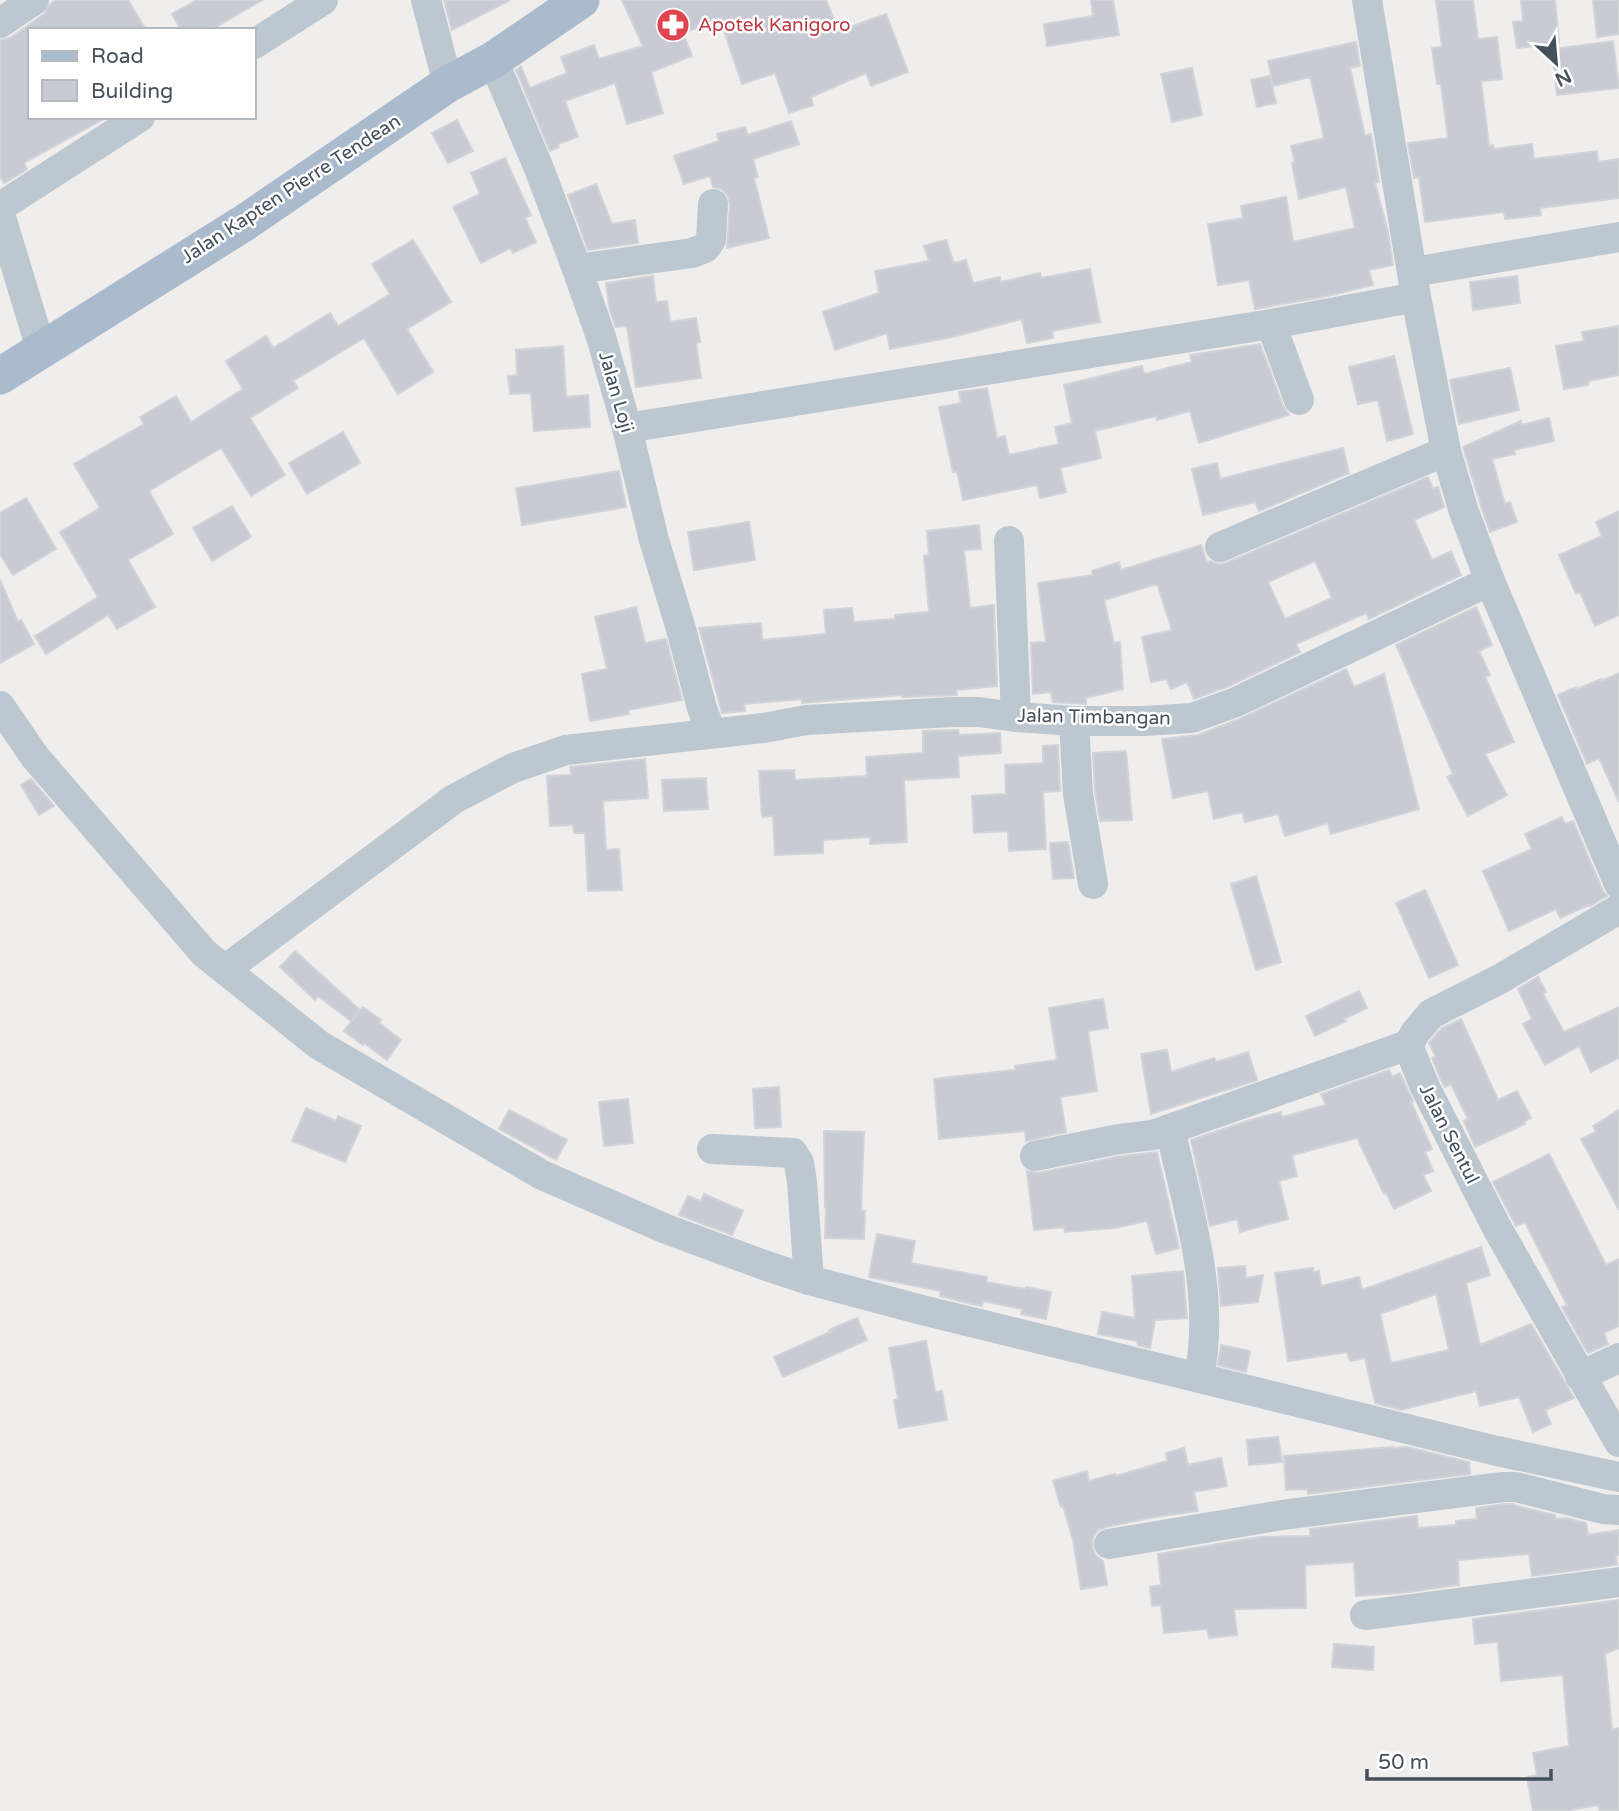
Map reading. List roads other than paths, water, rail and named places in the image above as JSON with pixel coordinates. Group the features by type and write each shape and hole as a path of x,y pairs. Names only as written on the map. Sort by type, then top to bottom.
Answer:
{"main road":[{"name":"Jalan Kapten Pierre Tendean","path":"0,376 244,223 448,84 493,60 581,0"}],"street":[{"path":"0,23 34,0"},
{"path":"256,43 323,0"},
{"path":"426,0 448,84"},
{"path":"1367,0 1414,285 1446,451 1464,512 1490,581 1619,884"},
{"name":"Jalan Loji","path":"493,60 538,166 601,337 627,428 654,540 711,733"},
{"path":"0,206 136,119"},
{"path":"577,269 692,253 705,248 711,240 713,204"},
{"path":"0,214 41,349"},
{"path":"627,428 1270,324 1414,285 1619,237"},
{"path":"1270,324 1298,400"},
{"path":"1220,547 1446,451"},
{"path":"1009,541 1016,717"},
{"name":"Jalan Timbangan","path":"226,969 454,799 513,768 566,750 764,728 806,720 925,713 979,712 1074,721 1192,718 1236,702 1490,581"},
{"path":"0,706 35,757 204,953 319,1045 542,1175 666,1229 809,1280 1497,1451 1619,1477"},
{"path":"1074,721 1079,794 1093,884"},
{"path":"1035,1156 1153,1135 1408,1045 1430,1014 1500,979 1619,909"},
{"name":"Jalan Sentul","path":"1408,1045 1424,1085 1497,1228 1619,1442"},
{"path":"1170,1129 1198,1252 1205,1326 1204,1353 1199,1377"},
{"path":"712,1149 793,1153 799,1163 802,1182 809,1280"},
{"path":"1580,1376 1619,1358"},
{"path":"1109,1544 1282,1514 1503,1487 1516,1487 1602,1509 1619,1510"},
{"path":"1365,1615 1619,1583"}],"place":[{"name":"Apotek Kanigoro","path":"673,25"}]}
